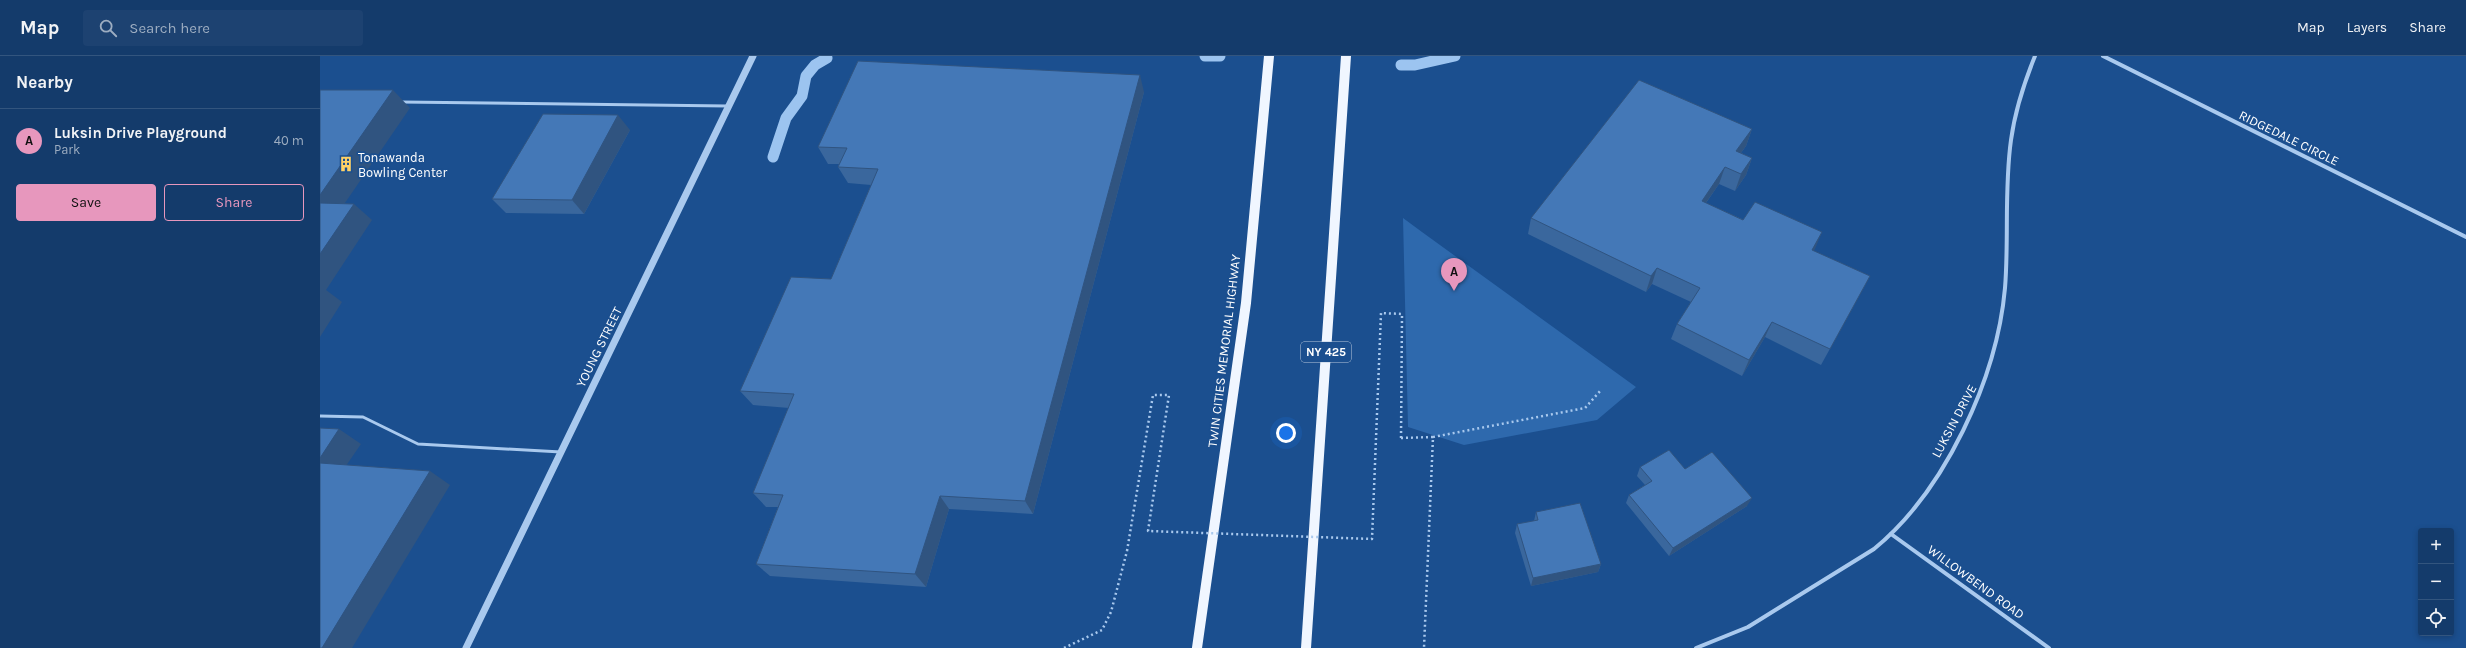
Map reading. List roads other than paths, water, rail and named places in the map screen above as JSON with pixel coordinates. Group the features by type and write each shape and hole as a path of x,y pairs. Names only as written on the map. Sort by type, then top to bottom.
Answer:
{"main road":[{"name":"TWIN CITIES MEMORIAL HIGHWAY","path":"1197,648 1246,303 1269,56"},
{"name":"NY 425","path":"1306,648 1346,56"}],"street":[{"name":"YOUNG STREET","path":"466,648 753,56"},
{"name":"LUKSIN DRIVE","path":"1696,648 1738,632 1851,565 1891,534 1927,489 1955,445 1981,397 1997,348 2004,287 2009,151 2012,128 2024,80 2035,56"},
{"name":"RIDGEDALE CIRCLE","path":"2103,56 2466,237"},
{"name":"WILLOWBEND ROAD","path":"1891,534 2049,648"}],"lane":[{"path":"397,102 729,106"},
{"path":"320,416 363,417 418,444 561,452"}],"waterway":[{"path":"1205,56 1220,56"},
{"path":"1401,65 1415,65 1455,56"},
{"path":"773,157 786,118 802,96 806,76 815,65 827,58"}],"place":[{"name":"Tonawanda Bowling Center","path":"346,164"},
{"name":"Luksin Drive Playground","path":"1454,291"}]}
